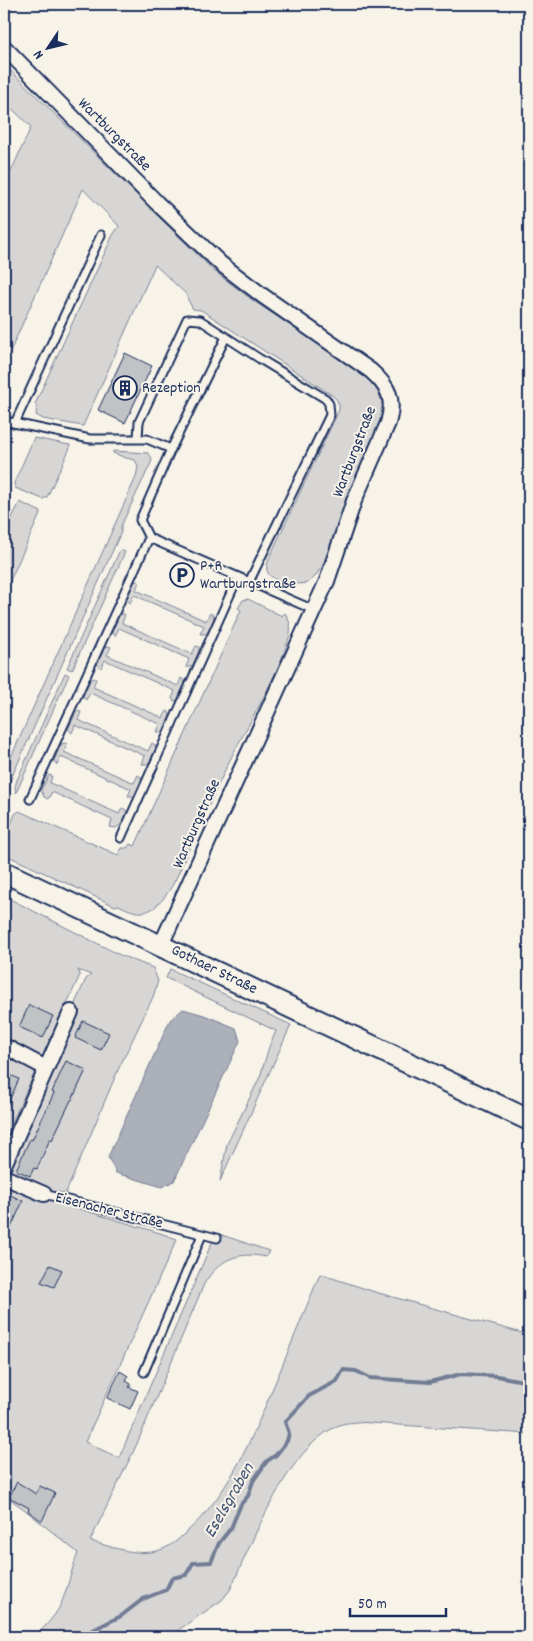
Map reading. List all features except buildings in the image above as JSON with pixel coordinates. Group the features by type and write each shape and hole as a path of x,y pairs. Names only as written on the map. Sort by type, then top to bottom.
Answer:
{"main road":[{"name":"Gothaer Straße","path":"4,872 529,1120"}],"street":[{"name":"Wartburgstraße","path":"4,47 157,203 221,264 263,296 371,371 390,394 392,411 388,423 354,501 327,581 161,945"},
{"path":"4,1165 71,1012"},
{"path":"4,1046 46,1068"},
{"name":"Eisenacher Straße","path":"4,1176 44,1194"}],"lane":[{"path":"16,424 101,234"},
{"path":"138,438 139,422 187,319 200,320 326,399 331,409 330,415 250,582"},
{"path":"226,337 171,449 140,520 149,538 314,610"},
{"path":"4,421 90,438 147,439 171,449"},
{"path":"30,799 149,538"},
{"path":"121,838 238,577"},
{"name":"Eisenacher Straße","path":"44,1194 217,1238"},
{"path":"144,1372 202,1235"}],"shaded area":[{"path":"4,64 214,271 255,302 364,374 377,390 381,398 383,411 378,431 351,488 321,570 308,583 297,584 285,579 283,583 270,575 267,565 339,410 337,400 201,310 193,309 187,295 155,265 83,426 43,419 36,415 37,405 35,404 113,235 119,226 83,189 4,365 4,187 31,127 4,101"},
{"path":"34,438 70,445 47,497 43,499 15,488 14,483"},
{"path":"113,451 148,453 152,458 151,463 121,526 121,532 10,781 9,809 4,826 4,773 136,477 138,466 135,460 113,453"},
{"path":"20,502 41,512 4,594 4,533"},
{"path":"120,550 125,552 72,670 67,668"},
{"path":"134,582 139,582 136,590 206,621 210,613 213,615 214,619 207,634 200,634 204,626 134,595 130,603 126,599"},
{"path":"248,599 282,616 285,613 290,625 289,638 276,672 226,768 176,878 162,900 151,909 142,912 133,911 118,905 115,906 4,854 4,842 15,814 19,811 118,855 122,848 127,848 130,844 135,846 241,610 238,608 243,600"},
{"path":"123,613 125,615 122,623 192,654 196,646 199,647 192,667 186,667 189,659 119,628 115,636 112,631 119,615"},
{"path":"105,647 111,647 107,655 178,686 181,678 184,680 185,684 178,700 174,701 172,699 175,691 105,660 101,668 97,664"},
{"path":"65,673 69,675 16,793 17,780"},
{"path":"96,679 93,687 163,718 167,711 169,712 170,716 163,732 157,732 160,724 90,693 86,700 83,696 90,680"},
{"path":"77,711 81,712 78,720 148,751 152,743 155,745 156,749 149,764 142,764 145,756 75,725 72,733 68,729"},
{"path":"61,744 67,744 64,752 134,783 138,775 141,777 134,796 128,796 131,789 61,757 57,765 54,761"},
{"path":"49,775 52,776 50,783 119,814 122,808 126,810 124,821 118,827 110,827 112,820 52,792 48,799 44,797 41,790"},
{"path":"4,896 120,955 153,968 158,981 153,997 118,1070 65,1195 43,1188 6,1171 72,1010 86,979 91,975 78,970 80,975 41,1060 4,1041"},
{"path":"170,969 291,1025 220,1181 227,1144 260,1077 276,1031 166,978"},
{"path":"183,1009 236,1028 240,1041 174,1181 162,1187 116,1173 108,1157 170,1020"},
{"path":"4,1053 31,1067 35,1072 4,1140"},
{"path":"4,1182 33,1195 177,1239 85,1442 119,1458 216,1233 269,1251 266,1257 247,1255 230,1259 216,1268 204,1284 136,1446 90,1541 128,1551 156,1551 168,1547 175,1542 201,1518 216,1500 252,1436 320,1274 375,1292 529,1335 529,1434 357,1422 337,1426 318,1439 301,1456 286,1476 260,1524 230,1590 222,1600 177,1631 182,1637 35,1637 60,1606 78,1553 4,1495"}],"waterway":[{"name":"Eselsgraben","path":"79,1637 121,1616 143,1599 166,1590 172,1578 186,1575 193,1563 211,1562 219,1543 231,1528 241,1504 248,1496 253,1481 267,1461 276,1455 287,1441 289,1433 285,1422 309,1396 337,1381 343,1370 356,1371 370,1378 398,1380 430,1382 461,1374 497,1376 529,1382"}],"place":[{"name":"Rezeption","path":"125,388"},
{"name":"P+R Wartburgstraße","path":"182,575"}]}
